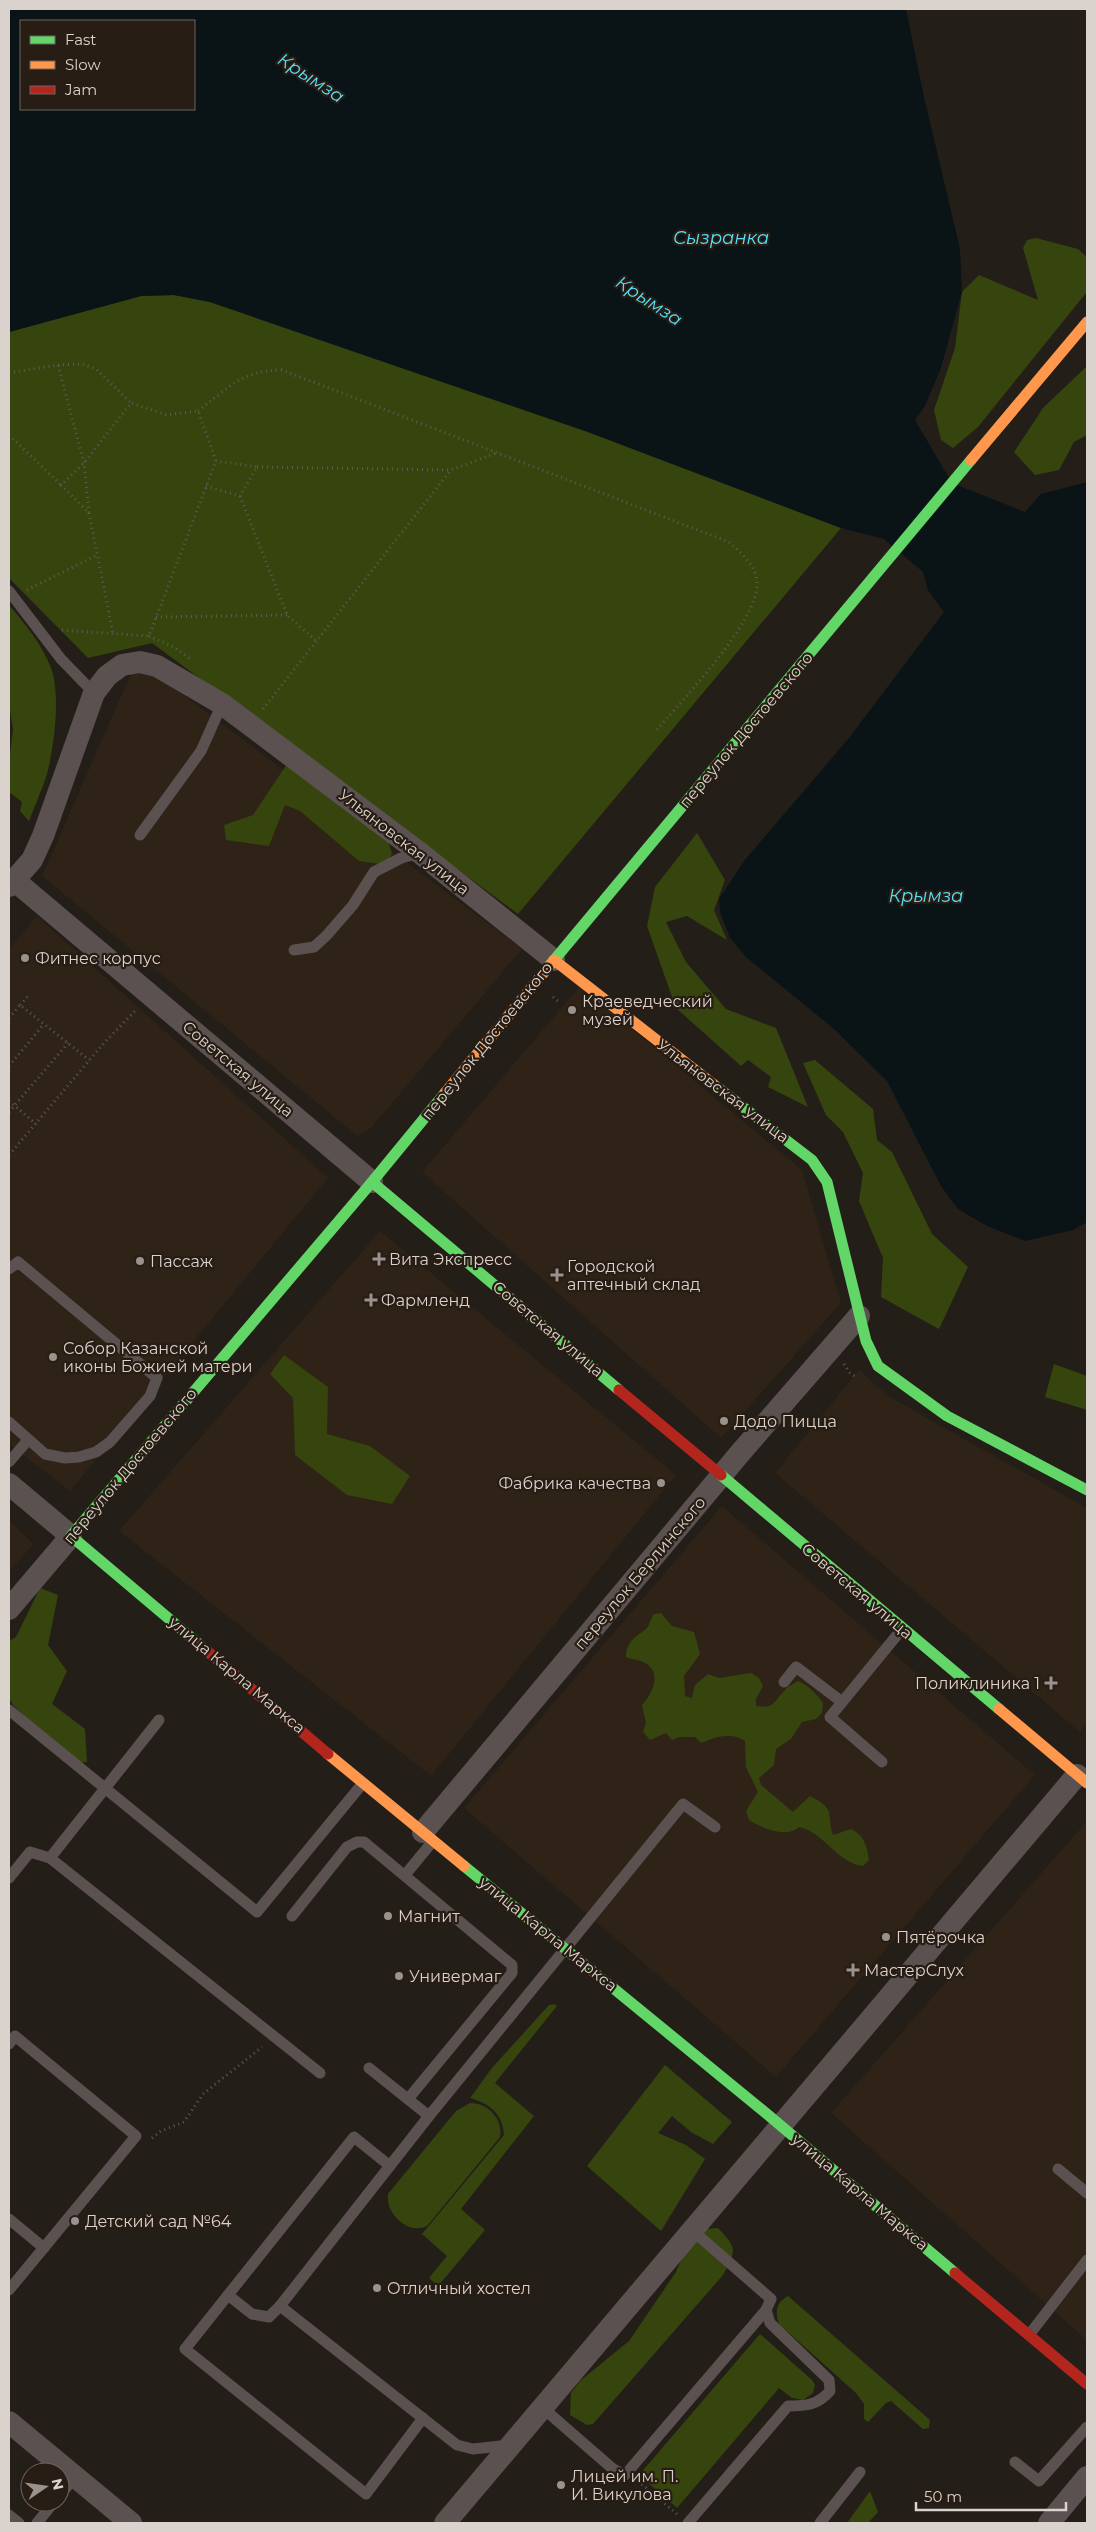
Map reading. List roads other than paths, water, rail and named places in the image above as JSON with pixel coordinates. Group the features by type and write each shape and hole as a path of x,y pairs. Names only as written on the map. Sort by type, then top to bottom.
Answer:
{"main road":[{"name":"переулок Достоевского","path":"71,1536 372,1182 554,960 1087,322"},
{"name":"Ульяновская улица","path":"554,960 627,1019 738,1101 812,1160 820,1169 827,1182 869,1351 878,1366 947,1416 1087,1490"},
{"name":"Советская улица","path":"372,1182 1082,1779"},
{"name":"улица Карла Маркса","path":"71,1536 363,1783 782,2127 1087,2384"}],"street":[{"name":"Ульяновская улица","path":"94,693 107,676 122,666 140,662 157,666 222,704 420,853 554,960"},
{"path":"10,880 32,860 43,836 94,693"},
{"name":"Советская улица","path":"10,880 372,1182"},
{"name":"переулок Берлинского","path":"428,1837 722,1476 859,1316"},
{"name":"улица Карла Маркса","path":"9,1484 71,1536"},
{"name":"переулок Достоевского","path":"9,1609 71,1536"},
{"path":"445,2523 544,2409 782,2127 1082,1779"},
{"path":"9,2422 45,2462"},
{"path":"1050,2523 1087,2477"},
{"path":"70,2488 131,2523"}],"lane":[{"path":"11,594 61,659 94,693"},
{"path":"140,835 201,751 222,704"},
{"path":"294,950 314,947 327,935 353,905 374,872 401,858 420,853"},
{"path":"9,1269 18,1262 156,1378 150,1396 110,1442 96,1452 65,1458 45,1454 9,1422"},
{"path":"9,1462 28,1440"},
{"path":"882,1762 830,1717 902,1629"},
{"path":"784,1682 796,1666 842,1702"},
{"path":"9,1710 256,1912 363,1783"},
{"path":"50,1858 159,1720"},
{"path":"228,2295 252,2314 269,2317 280,2306 429,2116 683,1804 715,1828"},
{"path":"405,1875 428,1837"},
{"path":"292,1916 348,1847 357,1842 364,1842 512,1965 512,1973 408,2099"},
{"path":"9,1878 30,1852 50,1858 320,2073"},
{"path":"9,2044 15,2036 136,2136 9,2290"},
{"path":"369,2068 429,2116"},
{"path":"390,2166 354,2137 185,2349 366,2494 423,2418"},
{"path":"1058,2169 1087,2193"},
{"path":"9,2219 44,2248"},
{"path":"544,2409 613,2469 625,2474 766,2310 771,2299 693,2231"},
{"path":"1029,2335 1087,2260"},
{"path":"280,2306 457,2445 473,2449 513,2444"},
{"path":"688,2523 788,2406 810,2406 823,2399 830,2391 829,2380 770,2323 766,2310"},
{"path":"1015,2462 1039,2480 1087,2427"},
{"path":"820,2523 860,2472"},
{"path":"36,2523 45,2512"},
{"path":"9,2515 19,2523"}],"water":[{"name":"Сызранка","path":"9,9 906,9 924,97 960,249 962,292 941,368 925,406 915,420 952,483 1025,512 1041,494 1087,482 1087,1222 1073,1230 1025,1241 987,1226 958,1209 941,1186 887,1081 834,1029 746,957 730,938 720,912 719,899 744,861 849,738 944,612 928,590 923,572 884,539 841,528 588,432 210,302 174,295 141,296 9,332"}],"place":[{"name":"Фитнес корпус","path":"25,958"},
{"name":"Краеведческий музей","path":"572,1010"},
{"name":"Вита Экспресс","path":"379,1259"},
{"name":"Пассаж","path":"140,1261"},
{"name":"Городской аптечный склад","path":"557,1275"},
{"name":"Фармленд","path":"371,1300"},
{"name":"Собор Казанской иконы Божией матери","path":"53,1357"},
{"name":"Додо Пицца","path":"724,1421"},
{"name":"Фабрика качества","path":"661,1483"},
{"name":"Поликлиника 1","path":"1051,1683"},
{"name":"Магнит","path":"388,1916"},
{"name":"Пятёрочка","path":"886,1937"},
{"name":"МастерСлух","path":"853,1970"},
{"name":"Универмаг","path":"399,1976"},
{"name":"Детский сад №64","path":"75,2221"},
{"name":"Отличный хостел","path":"377,2288"},
{"name":"Лицей им. П. И. Викулова","path":"561,2485"}],"water label":[{"name":"Крымза","path":"311,78"},
{"name":"Крымза","path":"649,301"},
{"name":"Крымза","path":"926,896"}]}
